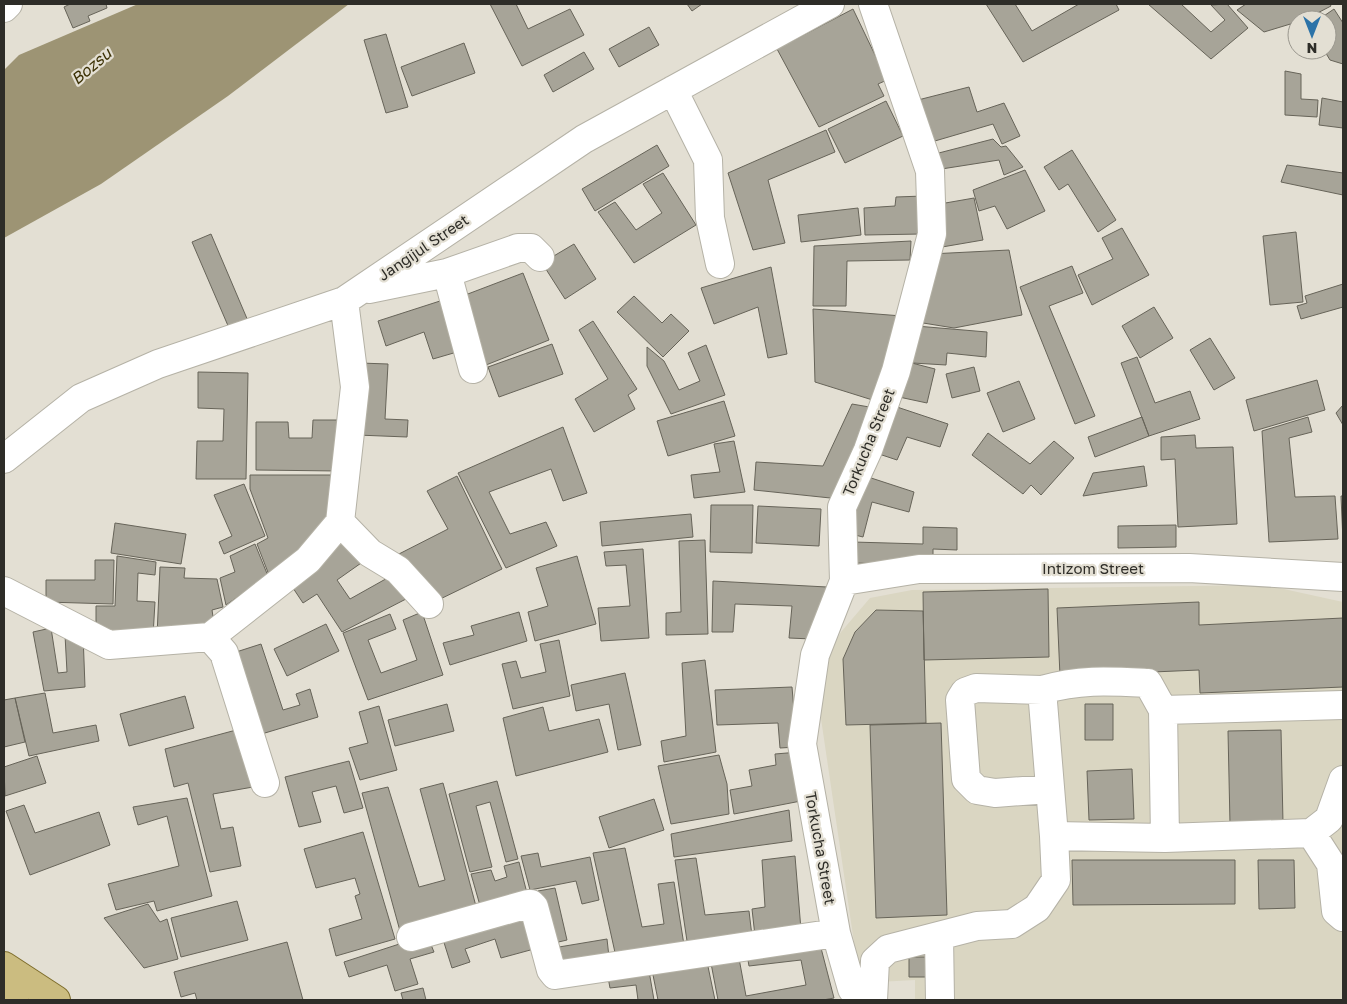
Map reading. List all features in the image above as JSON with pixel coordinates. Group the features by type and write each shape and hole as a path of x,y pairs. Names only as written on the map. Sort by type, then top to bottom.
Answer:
{"main road":[{"path":"13,982 56,1000"}],"street":[{"path":"4,8 8,4"},
{"name":"Jangijul Street","path":"4,459 81,398 158,364 351,296 584,138 830,4"},
{"name":"Torkucha Street","path":"860,1000 852,989 836,933 802,744 815,655 844,581 842,507 868,450 896,371 932,234 930,171 872,4"},
{"path":"673,90 708,160 710,218 720,264"},
{"path":"4,590 110,645 210,637 308,560 340,522 355,387 351,296 447,272 518,248 530,248 540,257"},
{"path":"447,272 473,368"},
{"path":"340,522 370,554 398,570 429,604"},
{"name":"Intizom Street","path":"844,581 919,569 1189,568 1343,577"},
{"path":"210,637 224,653 265,784"},
{"path":"1050,789 995,793 977,790 966,779 960,700 965,692 976,688 1042,690 1065,683 1101,680 1148,683 1163,710 1166,838"},
{"path":"873,1000 876,961 888,948 977,926 1012,924 1037,908 1056,880 1042,690"},
{"path":"1163,710 1343,705"},
{"path":"1054,836 1166,838 1311,833 1329,820 1343,780"},
{"path":"1311,833 1331,864 1336,911 1343,917"},
{"path":"411,936 532,904 551,970 555,975 836,933"},
{"path":"939,936 940,1000"}],"shaded area":[{"path":"1265,585 1343,602 1343,1000 915,1000 915,980 860,983 815,678 841,632 870,598 912,590"}],"water":[{"name":"Bozsu","path":"138,4 349,4 228,96 101,184 4,238 4,70 19,55"}],"building":[{"path":"70,4 106,4 107,8 88,16 90,21 73,28 64,7"},
{"path":"490,4 516,4 528,29 570,9 584,35 522,66"},
{"path":"687,4 702,4 692,11"},
{"path":"986,4 1015,4 1032,31 1079,4 1116,4 1119,10 1023,62"},
{"path":"1148,4 1181,4 1211,32 1225,20 1211,5 1227,4 1248,28 1211,59"},
{"path":"1246,4 1330,4 1331,6 1323,10 1287,10 1287,25 1264,32 1237,10"},
{"path":"853,9 887,80 878,84 884,96 819,127 777,49"},
{"path":"1337,14 1343,23 1343,64 1330,60 1337,60"},
{"path":"649,27 659,45 619,67 609,49"},
{"path":"386,34 408,107 386,113 364,40"},
{"path":"464,43 475,73 412,96 401,67"},
{"path":"584,52 594,69 553,92 544,75"},
{"path":"1285,71 1301,74 1301,99 1318,100 1317,117 1285,115"},
{"path":"969,87 977,112 1004,103 1020,136 1002,144 993,124 928,143 914,101"},
{"path":"1322,98 1343,102 1343,128 1319,125"},
{"path":"886,101 903,136 845,163 828,129"},
{"path":"826,130 835,152 768,180 785,243 753,250 728,173"},
{"path":"993,139 1001,147 1006,146 1023,167 1004,175 999,160 935,170 931,155"},
{"path":"657,145 669,166 595,211 582,189"},
{"path":"1072,150 1116,220 1098,232 1068,184 1059,190 1044,167"},
{"path":"1287,165 1343,173 1343,195 1281,182"},
{"path":"1025,170 1045,211 1007,229 995,206 979,211 973,190"},
{"path":"663,173 696,225 634,263 598,212 615,202 636,230 662,213 643,184"},
{"path":"923,196 921,234 865,235 864,208 895,206 896,197"},
{"path":"974,198 983,240 942,247 934,205"},
{"path":"858,208 861,235 801,242 798,215"},
{"path":"1122,228 1149,275 1092,305 1078,275 1113,259 1102,238"},
{"path":"1296,232 1303,302 1270,305 1263,236"},
{"path":"211,234 251,328 232,335 192,242"},
{"path":"911,241 910,260 847,261 846,306 813,306 814,246"},
{"path":"574,244 596,279 565,299 542,263"},
{"path":"1009,250 1022,315 954,328 917,322 930,254"},
{"path":"1072,266 1083,293 1049,306 1095,416 1075,424 1020,287"},
{"path":"771,267 787,354 768,358 758,307 714,324 701,288"},
{"path":"523,273 549,340 486,365 460,297"},
{"path":"1343,284 1343,307 1301,319 1297,306 1307,303 1305,296"},
{"path":"634,296 662,323 671,314 689,331 663,357 617,312"},
{"path":"440,301 457,352 433,359 424,332 386,346 378,321"},
{"path":"1154,307 1173,338 1140,358 1122,326"},
{"path":"813,309 902,316 879,402 815,382"},
{"path":"593,321 637,389 628,395 635,409 594,432 575,399 608,379 579,330"},
{"path":"916,326 987,332 986,357 947,353 946,365 913,363"},
{"path":"1210,338 1235,378 1214,390 1190,350"},
{"path":"552,344 563,374 499,397 488,367"},
{"path":"706,345 725,395 671,414 647,366 647,347 664,361 679,390 700,381 688,353"},
{"path":"1137,357 1155,403 1190,391 1200,419 1149,436 1121,363"},
{"path":"908,362 935,369 927,403 899,397"},
{"path":"360,363 388,364 385,419 408,420 407,437 357,435"},
{"path":"974,367 980,391 952,398 946,374"},
{"path":"198,372 248,373 246,479 196,479 197,441 223,441 224,409 198,408"},
{"path":"1317,380 1325,410 1254,431 1246,400"},
{"path":"1019,381 1035,419 1003,432 987,393"},
{"path":"724,401 735,436 668,456 657,421"},
{"path":"852,404 875,408 840,499 754,490 756,462 823,466"},
{"path":"891,405 948,424 940,447 907,437 897,460 873,452"},
{"path":"1343,405 1343,425 1336,413"},
{"path":"1142,417 1149,436 1095,457 1088,437"},
{"path":"1308,417 1312,432 1289,438 1295,497 1335,496 1338,539 1269,542 1262,431"},
{"path":"313,420 345,420 338,471 256,470 256,422 288,422 289,438 312,438"},
{"path":"563,427 587,493 563,501 551,469 489,492 510,534 546,522 557,546 506,568 458,473"},
{"path":"988,433 1030,464 1054,441 1074,458 1041,495 1031,485 1023,494 972,455"},
{"path":"1195,435 1196,448 1233,447 1237,524 1178,527 1175,459 1161,460 1161,437"},
{"path":"734,441 745,492 694,498 691,475 720,472 714,444"},
{"path":"1144,466 1147,486 1083,496 1093,473"},
{"path":"250,475 338,475 334,505 321,538 269,575 257,544 268,538 250,489"},
{"path":"862,475 914,492 909,512 872,502 863,537 847,533"},
{"path":"457,476 502,569 432,603 395,556 448,529 427,491"},
{"path":"244,484 265,536 224,554 219,542 232,536 214,495"},
{"path":"1341,496 1343,496 1343,541"},
{"path":"711,505 753,505 752,553 710,552"},
{"path":"758,506 821,509 819,546 756,543"},
{"path":"691,514 693,537 602,546 600,522"},
{"path":"115,523 186,534 181,564 111,553"},
{"path":"1176,525 1176,547 1118,548 1118,526"},
{"path":"923,527 957,528 957,550 933,549 933,565 853,563 853,542 923,544"},
{"path":"345,536 364,561 337,580 350,599 391,576 406,599 342,632 317,594 303,603 287,579"},
{"path":"705,540 708,634 666,635 666,613 681,612 679,541"},
{"path":"255,544 268,576 226,605 220,578 235,572 230,556"},
{"path":"643,549 649,638 601,641 598,608 630,606 626,565 606,566 604,552"},
{"path":"117,556 156,562 155,575 138,573 137,601 155,602 153,636 96,633 96,606 115,606"},
{"path":"577,556 596,624 535,641 528,612 548,606 536,568"},
{"path":"95,560 114,560 113,604 46,602 46,580 95,580"},
{"path":"160,567 185,568 184,578 217,579 223,607 212,610 214,623 157,636"},
{"path":"713,581 827,587 812,639 789,638 792,606 735,604 733,632 712,632"},
{"path":"1048,589 1049,657 924,660 923,592"},
{"path":"1199,602 1199,625 1343,618 1343,687 1200,693 1199,670 1060,676 1057,608"},
{"path":"876,610 923,611 926,723 846,725 843,659 855,632"},
{"path":"422,612 443,675 368,700 343,633 390,614 396,629 368,640 381,673 417,660 403,620"},
{"path":"519,612 527,641 450,665 443,643 474,635 471,626"},
{"path":"326,624 339,651 287,676 274,649"},
{"path":"51,628 58,673 67,672 65,635 83,634 85,687 44,691 33,632"},
{"path":"559,640 570,696 513,709 502,664 516,661 521,678 546,672 540,644"},
{"path":"261,644 283,710 300,705 296,694 310,689 318,717 255,736 230,654"},
{"path":"705,660 716,752 664,762 661,741 686,736 682,663"},
{"path":"625,673 641,745 618,750 609,704 576,711 571,685"},
{"path":"792,687 797,747 780,748 778,723 717,725 715,690"},
{"path":"45,693 53,733 96,725 99,741 29,756 15,698"},
{"path":"185,696 194,728 129,746 120,714"},
{"path":"15,698 25,742 4,747 4,700"},
{"path":"447,704 454,731 395,746 388,720"},
{"path":"1085,704 1113,704 1113,740 1085,740"},
{"path":"379,706 397,770 360,780 349,748 368,743 359,712"},
{"path":"543,707 549,731 599,719 608,752 516,776 503,718"},
{"path":"941,723 947,915 876,918 870,725"},
{"path":"240,729 253,787 213,794 221,829 233,827 241,866 210,872 188,783 174,787 165,749"},
{"path":"1281,730 1283,823 1230,824 1228,731"},
{"path":"799,752 806,800 734,814 730,790 752,786 749,770 776,765 775,754"},
{"path":"719,755 727,784 729,814 671,824 658,766"},
{"path":"37,756 46,783 5,796 4,767"},
{"path":"349,761 363,808 344,813 336,786 312,792 321,822 299,827 285,777"},
{"path":"1132,769 1134,819 1089,820 1087,771"},
{"path":"497,781 518,859 506,862 490,802 476,806 492,867 470,872 449,794"},
{"path":"443,783 477,910 400,931 362,793 388,787 419,887 445,880 420,789"},
{"path":"187,798 212,896 157,911 154,901 116,910 108,884 179,866 167,816 138,825 133,807"},
{"path":"654,799 664,830 609,848 599,817"},
{"path":"24,805 35,833 99,812 110,845 30,875 6,811"},
{"path":"789,810 792,841 674,857 671,834"},
{"path":"363,832 395,939 336,956 329,929 362,919 355,896 360,894 355,878 316,888 304,849"},
{"path":"625,848 642,927 664,924 658,884 674,882 684,945 616,957 593,853"},
{"path":"538,853 541,867 590,857 599,900 582,904 576,881 530,890 521,856"},
{"path":"795,856 801,930 755,936 752,909 765,907 762,860"},
{"path":"696,858 705,915 749,911 752,936 687,941 675,860"},
{"path":"1072,860 1235,860 1235,904 1073,905"},
{"path":"1258,860 1294,860 1295,908 1259,909"},
{"path":"519,862 528,897 481,909 471,874 491,870 495,881 507,877 504,866"},
{"path":"555,888 567,940 550,944 538,891"},
{"path":"237,901 248,940 181,957 171,918"},
{"path":"148,904 160,922 167,919 178,959 144,968 104,918"},
{"path":"521,909 534,949 501,958 495,939 465,949 470,962 452,968 441,933"},
{"path":"427,935 434,952 410,959 418,984 395,991 387,965 349,977 344,962"},
{"path":"607,939 609,957 555,965 553,948"},
{"path":"287,942 303,1000 197,1000 195,993 181,997 174,972"},
{"path":"821,948 834,998 823,1000 718,1000 710,958 738,953 746,996 806,985 801,960 749,966 746,949"},
{"path":"706,957 715,1000 658,1000 651,965"},
{"path":"909,957 927,957 927,977 909,977"},
{"path":"648,965 654,1000 638,1000 636,985 610,988 607,972"},
{"path":"423,988 426,1000 403,1000 401,993"}]}
